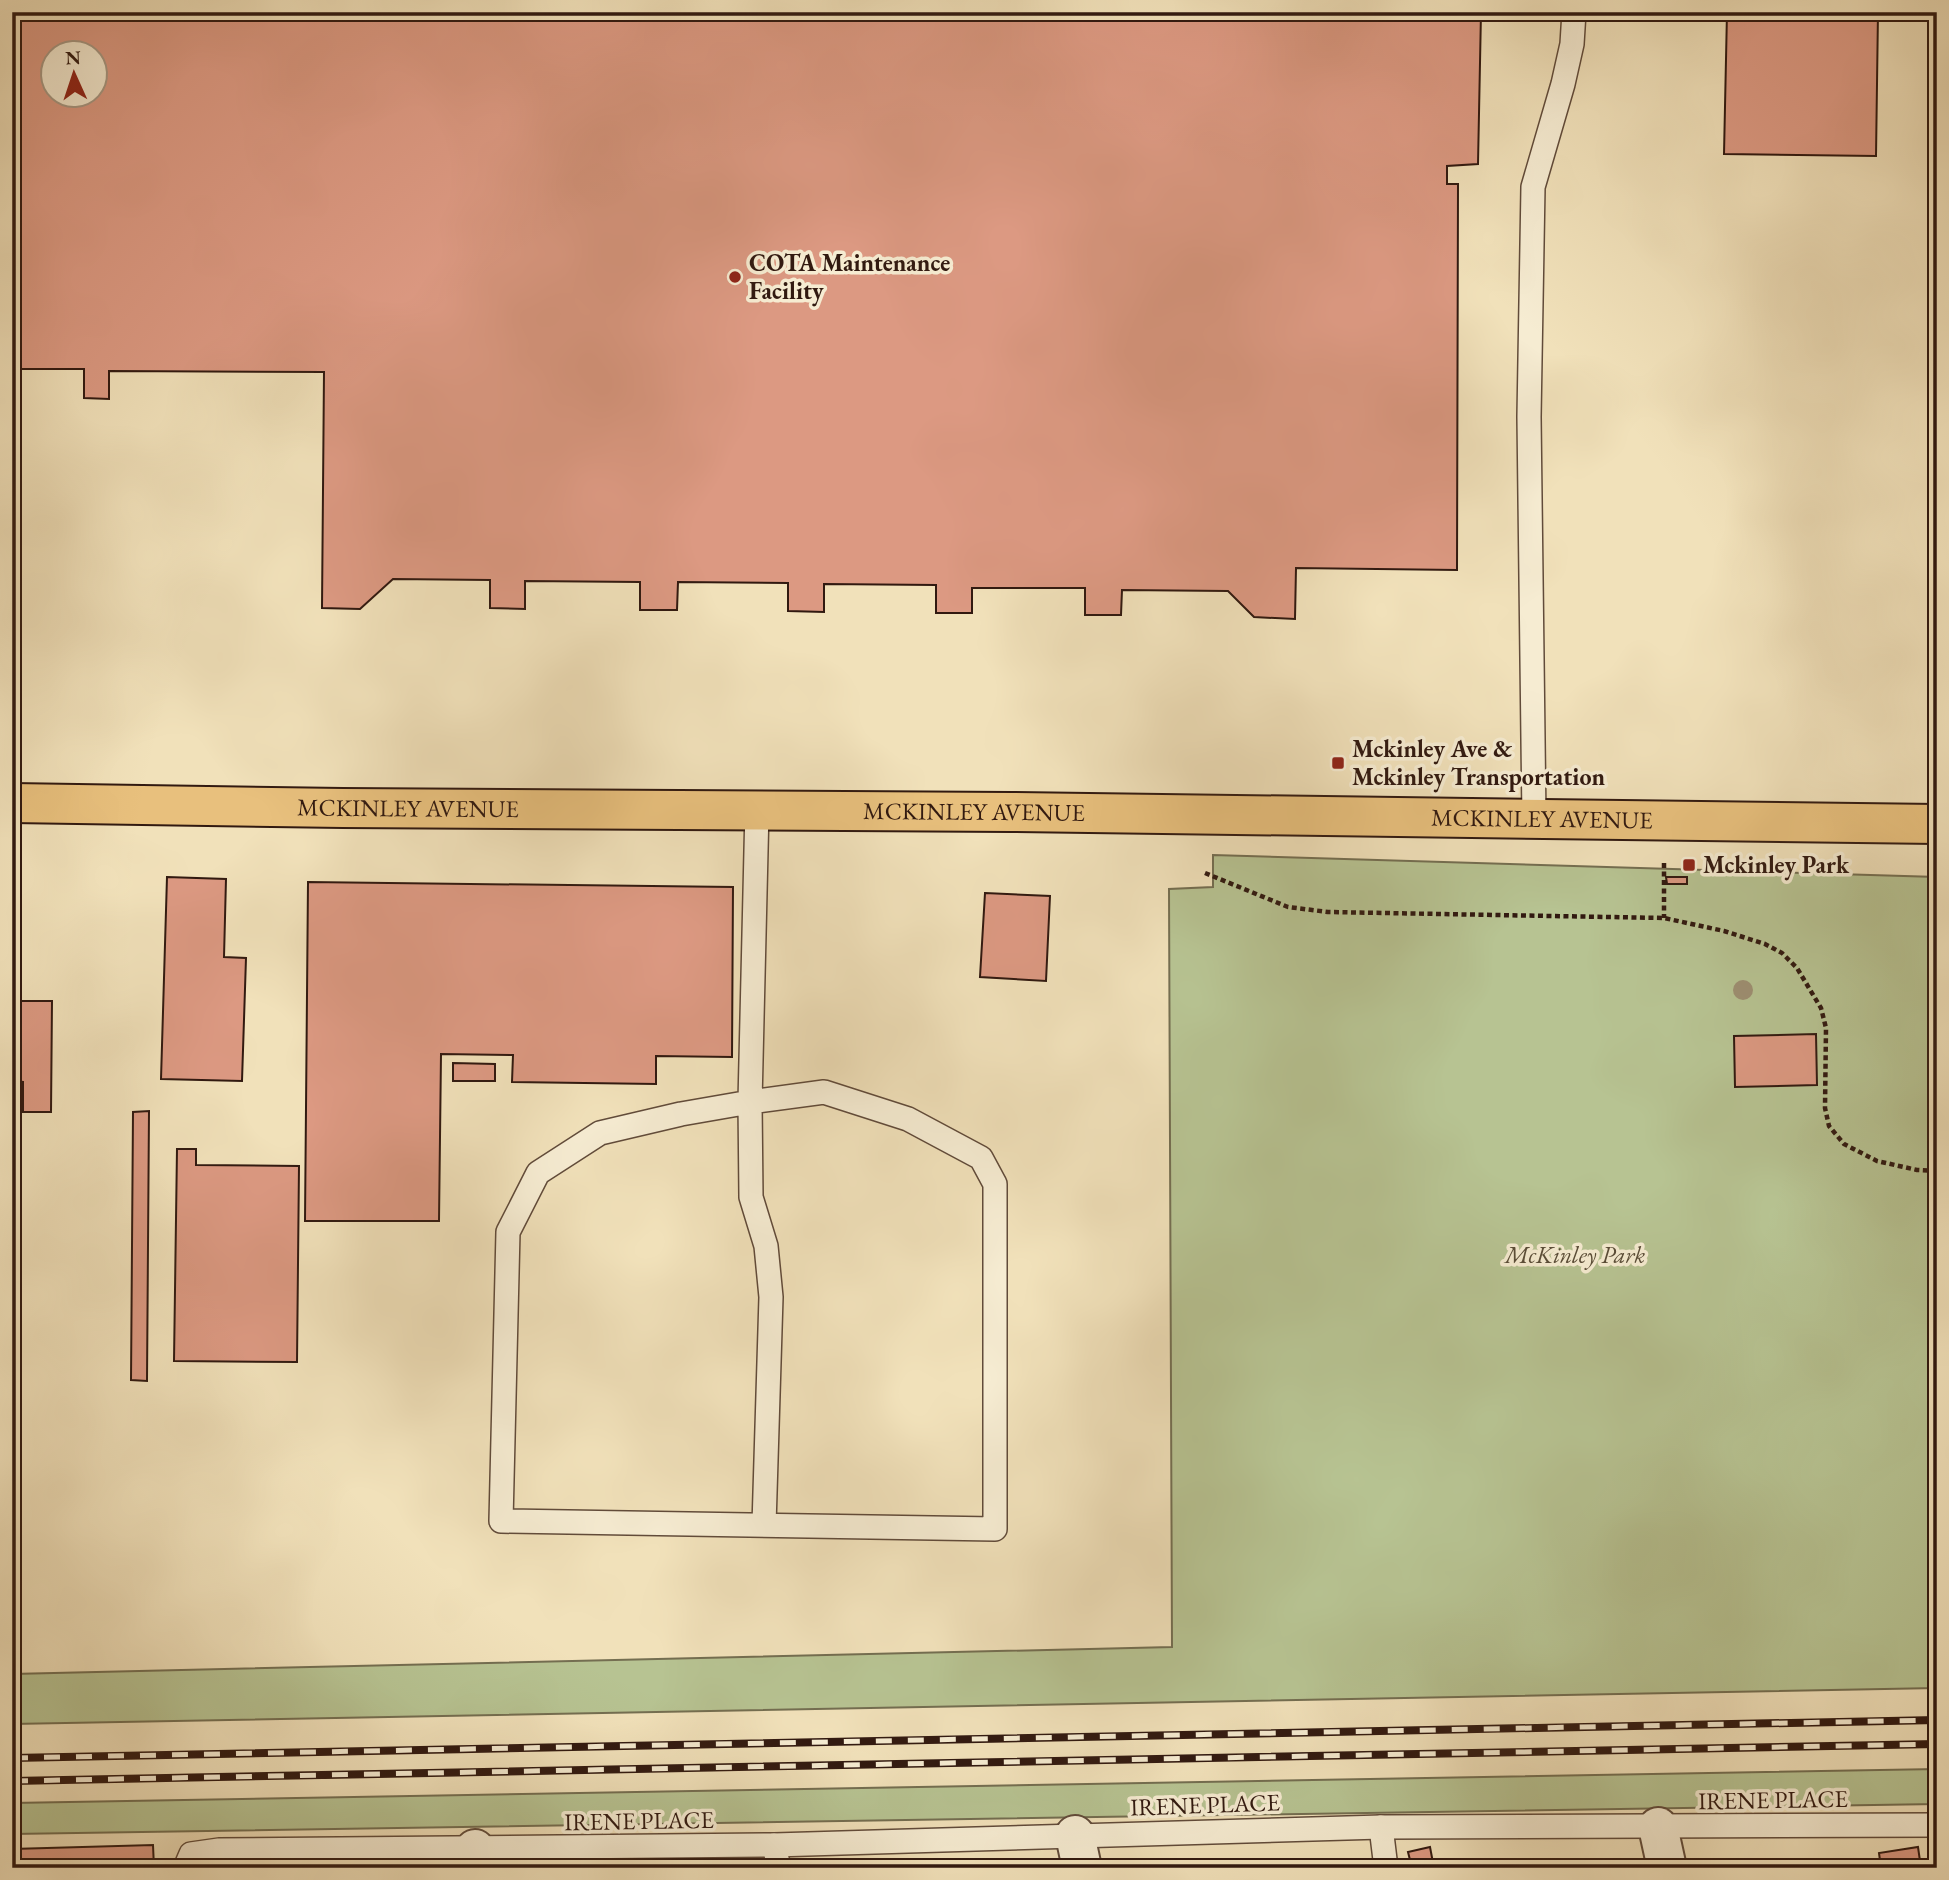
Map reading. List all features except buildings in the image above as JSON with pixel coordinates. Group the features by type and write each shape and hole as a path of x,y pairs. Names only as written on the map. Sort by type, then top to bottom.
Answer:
{"main road":[{"name":"MCKINLEY AVENUE","path":"12,803 357,808 757,809 1937,824"}],"street":[{"path":"1658,1827 1667,1868"}],"lane":[{"path":"1534,819 1529,417 1533,187 1563,84 1572,44 1574,12"},
{"path":"757,809 750,1102 751,1196 765,1245 771,1297 764,1525"},
{"path":"824,1092 908,1119 981,1158 995,1184 995,1529 501,1521 508,1232 538,1173 600,1133 681,1114 750,1102 824,1092"},
{"name":"IRENE PLACE","path":"185,1868 191,1854 219,1850 477,1859 776,1857 1078,1852 1381,1827 1937,1825"},
{"path":"1381,1827 1386,1868"}],"path":[{"path":"1664,863 1664,918"},
{"path":"1205,873 1288,907 1328,912 1664,918 1724,931 1765,944 1782,953 1797,968 1821,1008 1826,1028 1825,1108 1829,1126 1844,1143 1877,1161 1917,1170 1937,1171"}],"green space":[{"name":"McKinley Park","path":"1213,855 1937,877 1937,1688 12,1724 12,1674 1172,1647 1169,889 1213,887"},
{"path":"1937,1769 1937,1804 12,1834 12,1803"}],"railway":[{"path":"12,1758 1937,1720"},
{"path":"12,1781 1937,1744"}],"place":[{"name":"COTA Maintenance Facility","path":"735,277"},
{"name":"Mckinley Ave & Mckinley Transportation","path":"1338,763"},
{"name":"Mckinley Park","path":"1689,865"}]}
